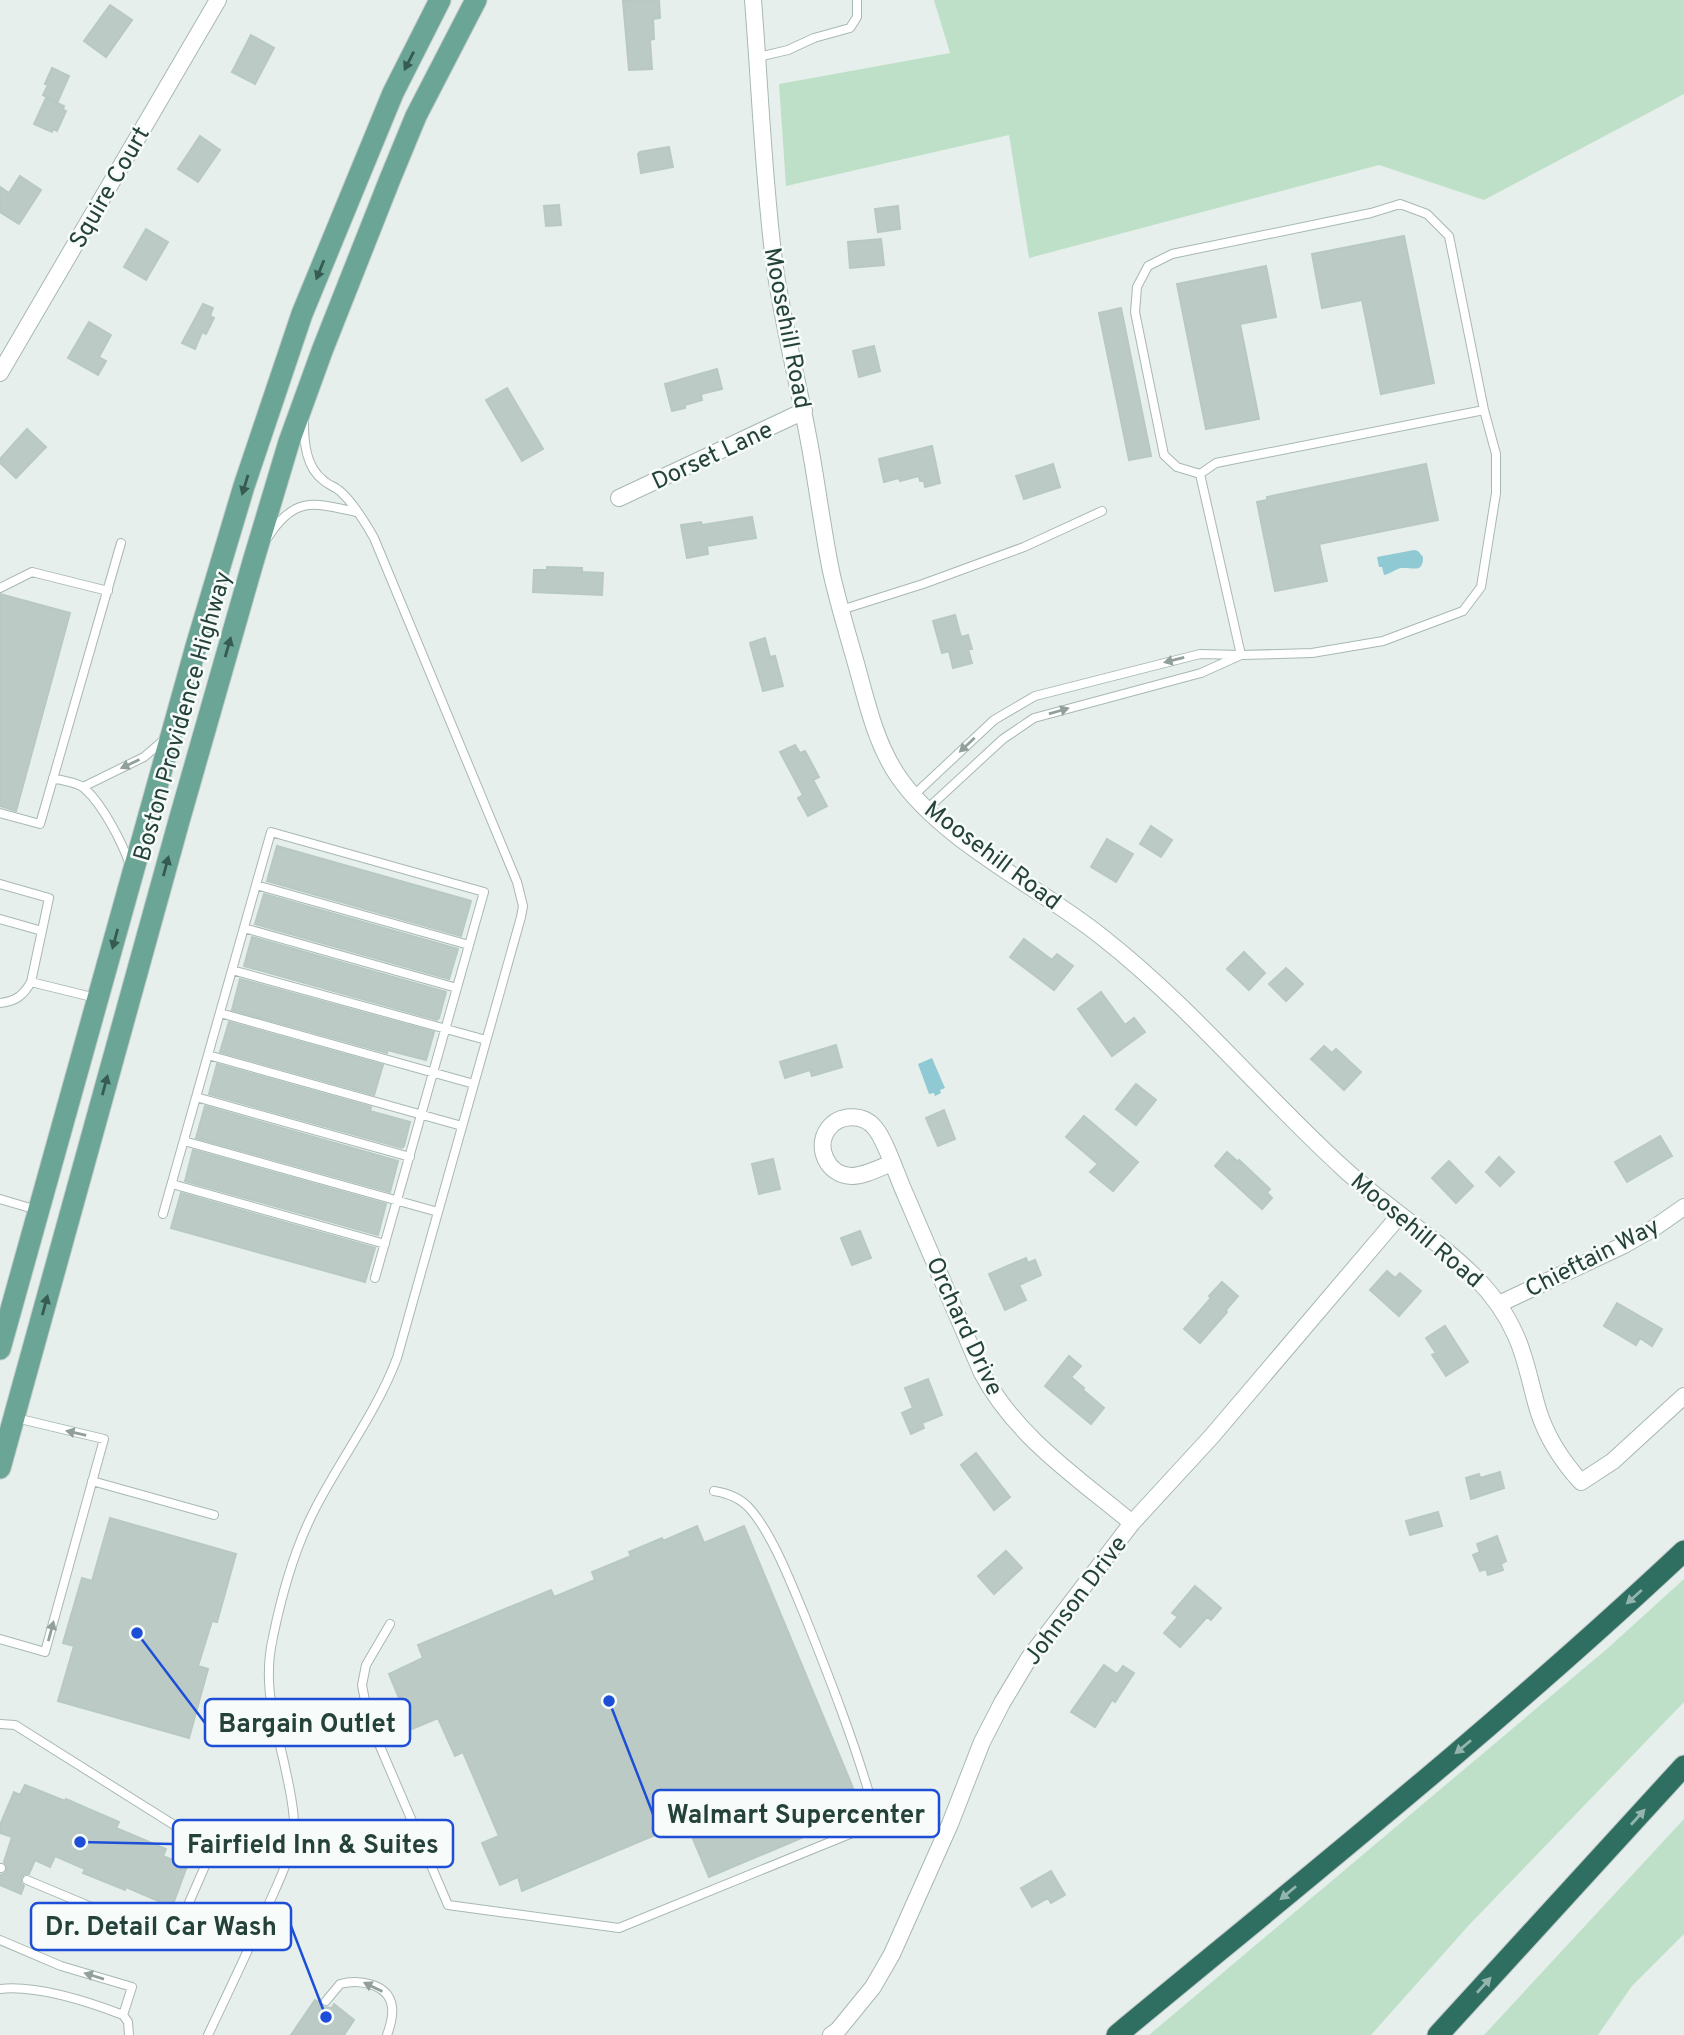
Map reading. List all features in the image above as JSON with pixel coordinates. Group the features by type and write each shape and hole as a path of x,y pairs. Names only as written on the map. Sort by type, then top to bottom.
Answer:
{"highway":[{"path":"1117,2035 1470,1741 1684,1551"},
{"path":"1438,2035 1684,1766"}],"main road":[{"name":"Boston Providence Highway","path":"0,1349 244,486 302,314 393,93 440,0"},
{"name":"Boston Providence Highway","path":"0,1468 178,821 253,562 304,399 411,129 476,0"}],"street":[{"name":"Squire Court","path":"0,373 218,0"},
{"name":"Moosehill Road","path":"753,0 765,168 780,296 841,610 865,699 895,771 927,809 952,831 1086,924 1125,956 1166,993 1323,1149 1399,1216 1462,1265 1499,1304 1518,1339 1540,1416 1548,1434 1562,1461 1581,1482 1613,1461 1684,1396"},
{"name":"Dorset Lane","path":"619,498 804,411"},
{"name":"Orchard Drive","path":"891,1163 860,1175 841,1174 832,1169 822,1152 825,1133 839,1119 849,1117 859,1117 875,1128 891,1163 982,1373 993,1394 1025,1433 1132,1523"},
{"name":"Chieftain Way","path":"1499,1304 1624,1245 1684,1207"},
{"name":"Johnson Drive","path":"831,2035 873,1987 891,1954 950,1824 982,1742 1029,1658 1132,1523 1212,1436 1399,1216"}],"lane":[{"path":"758,57 788,50 814,38 850,28 857,17 857,0"},
{"path":"914,795 994,720 1035,696 1200,654 1241,656 1312,653 1383,641 1463,611 1481,587 1496,493 1496,454 1484,410 1449,236 1427,214 1400,204 1371,213 1172,254 1147,266 1137,287 1135,312 1164,455 1177,467 1200,474"},
{"path":"208,2035 273,1894 291,1848 294,1822 290,1790 267,1681 272,1637 292,1563 315,1508 387,1383 399,1352 521,916 521,895 374,538 341,491 322,480 310,463 304,436 304,399"},
{"path":"1200,474 1216,463 1484,410"},
{"path":"1200,474 1241,656"},
{"path":"253,562 280,522 303,505 320,504 356,512"},
{"path":"841,610 923,584 1024,547 1102,511"},
{"path":"0,813 40,824 121,543"},
{"path":"0,587 32,572 108,590"},
{"path":"927,809 1003,739 1034,718 1200,673 1241,656"},
{"path":"83,787 144,757 172,733"},
{"path":"53,778 83,787 122,844 133,874"},
{"path":"163,1214 271,832 484,892 376,1278"},
{"path":"0,884 49,898 31,982 25,993 14,1001 0,1003"},
{"path":"256,885 469,945"},
{"path":"0,919 42,931"},
{"path":"244,928 457,988"},
{"path":"232,970 486,1040"},
{"path":"31,982 98,998"},
{"path":"220,1013 474,1084"},
{"path":"208,1055 462,1126"},
{"path":"196,1097 410,1157"},
{"path":"184,1141 438,1212"},
{"path":"172,1184 385,1244"},
{"path":"0,1199 39,1210"},
{"path":"0,1639 45,1651 104,1439 14,1418"},
{"path":"92,1481 214,1515"},
{"path":"390,1624 366,1665 362,1685 366,1706 376,1737 448,1905 619,1928 862,1829 874,1810 832,1684 788,1575 750,1508 725,1492 714,1491"},
{"path":"0,1724 15,1725 190,1835 204,1851 205,1866 181,1921 161,1933 144,1929 27,1880"},
{"path":"0,1940 61,1966 132,1987 124,2015"},
{"path":"326,2001 340,1984 358,1981 377,1988 389,1998 392,2006 387,2035"},
{"path":"0,1989 31,1990 98,2005 124,2015 128,2022 129,2035"}],"green space":[{"path":"934,0 1684,0 1684,94 1484,200 1379,165 1029,258 1009,135 786,186 779,84 950,53"},
{"path":"1684,1579 1684,1702 1469,1925 1371,2035 1149,2035 1608,1648"},
{"path":"1684,1819 1684,1934 1632,1986 1598,2035 1484,2035"}],"water":[{"path":"1414,550 1423,557 1419,568 1401,568 1384,575 1377,557"},
{"path":"932,1058 945,1088 935,1096 934,1093 929,1094 918,1064"}],"building":[{"path":"659,0 660,18 653,19 654,39 650,40 652,69 629,70 623,1"},
{"path":"110,5 132,20 106,57 84,41"},
{"path":"251,35 274,48 255,84 232,72"},
{"path":"52,68 69,76 57,103 43,95"},
{"path":"46,98 64,106 63,110 66,111 57,131 53,129 52,132 34,124"},
{"path":"200,136 220,150 198,182 178,169"},
{"path":"669,147 673,167 641,173 640,152"},
{"path":"20,176 41,190 19,224 0,212 0,187 9,193"},
{"path":"559,205 561,225 546,226 544,206"},
{"path":"898,206 900,229 878,232 875,209"},
{"path":"146,229 168,242 146,280 124,267"},
{"path":"1404,236 1434,383 1381,394 1362,300 1322,308 1312,254"},
{"path":"881,239 884,265 850,268 848,242"},
{"path":"1266,266 1276,317 1240,324 1259,419 1206,429 1177,284"},
{"path":"203,304 213,308 210,316 214,318 206,334 202,332 195,349 182,343"},
{"path":"1121,308 1151,456 1129,460 1099,313"},
{"path":"89,322 111,335 99,357 106,361 98,375 68,358"},
{"path":"874,346 880,371 859,377 853,351"},
{"path":"717,369 722,389 701,394 702,400 672,411 665,384"},
{"path":"507,388 543,449 522,461 486,400"},
{"path":"27,429 46,447 16,478 0,463 0,459"},
{"path":"932,446 940,483 925,487 919,476 884,482 879,459"},
{"path":"1053,464 1060,487 1024,499 1016,476"},
{"path":"1426,464 1438,520 1319,544 1327,581 1275,591 1257,502 1267,500 1267,497"},
{"path":"752,517 756,538 707,546 708,554 687,558 681,525 701,522 702,525"},
{"path":"547,567 582,568 582,572 603,573 602,595 533,592 534,570 547,570"},
{"path":"0,594 70,613 16,811 0,806"},
{"path":"955,615 961,637 968,635 972,663 953,668 949,651 942,653 933,621"},
{"path":"765,638 770,657 775,656 783,686 763,691 750,643"},
{"path":"795,745 800,753 805,751 819,777 813,780 827,806 808,816 798,798 803,795 780,752"},
{"path":"1151,826 1172,840 1161,857 1140,844"},
{"path":"1107,839 1133,854 1116,882 1091,867"},
{"path":"277,846 471,901 461,936 267,881"},
{"path":"264,894 458,949 449,979 255,924"},
{"path":"252,937 446,992 439,1018 437,1020 244,966"},
{"path":"1024,939 1052,960 1057,954 1073,966 1054,990 1010,957"},
{"path":"1244,952 1265,973 1249,990 1227,969"},
{"path":"1286,968 1303,984 1286,1001 1269,984"},
{"path":"240,979 434,1032 426,1060 387,1050 387,1053 232,1010"},
{"path":"1101,992 1125,1025 1134,1018 1145,1032 1112,1056 1078,1009"},
{"path":"229,1022 383,1065 374,1095 220,1052"},
{"path":"836,1045 842,1067 812,1076 810,1070 785,1078 780,1062"},
{"path":"1324,1046 1332,1053 1336,1049 1361,1072 1344,1090 1311,1059"},
{"path":"217,1064 371,1107 370,1111 410,1122 404,1146 402,1148 209,1094"},
{"path":"1136,1084 1156,1100 1136,1125 1116,1109"},
{"path":"205,1106 398,1161 390,1192 196,1138"},
{"path":"944,1110 955,1139 938,1146 926,1118"},
{"path":"1084,1116 1138,1162 1113,1191 1090,1172 1098,1164 1066,1137"},
{"path":"1660,1136 1672,1156 1627,1182 1615,1162"},
{"path":"193,1150 386,1204 378,1235 185,1181"},
{"path":"1227,1152 1270,1189 1267,1193 1272,1198 1262,1209 1215,1166"},
{"path":"1499,1157 1514,1172 1500,1186 1486,1172"},
{"path":"773,1159 780,1189 759,1194 752,1164"},
{"path":"1449,1161 1473,1186 1456,1203 1432,1178"},
{"path":"181,1193 375,1248 365,1282 171,1228"},
{"path":"860,1231 871,1258 852,1265 841,1238"},
{"path":"1026,1258 1028,1263 1035,1260 1041,1275 1019,1285 1026,1300 1005,1310 989,1274"},
{"path":"1387,1271 1395,1278 1400,1273 1421,1291 1399,1316 1370,1290"},
{"path":"1222,1282 1238,1296 1200,1343 1184,1329"},
{"path":"1617,1303 1662,1329 1652,1346 1640,1338 1636,1345 1604,1326"},
{"path":"1445,1326 1468,1362 1446,1376 1432,1355 1436,1353 1426,1338"},
{"path":"1069,1356 1081,1366 1071,1377 1104,1408 1091,1424 1045,1386"},
{"path":"928,1379 942,1415 922,1423 924,1428 911,1434 902,1413 913,1408 905,1388"},
{"path":"976,1453 1010,1497 994,1510 961,1465"},
{"path":"1500,1472 1504,1488 1471,1499 1466,1478 1479,1474 1480,1478"},
{"path":"1438,1512 1442,1526 1410,1535 1406,1521"},
{"path":"110,1518 236,1554 217,1622 212,1621 198,1666 208,1669 189,1738 58,1701 74,1646 63,1643 82,1578 92,1581"},
{"path":"697,1526 704,1543 744,1526 863,1812 709,1877 686,1822 522,1891 518,1877 500,1885 482,1843 499,1836 463,1752 455,1756 438,1718 412,1729 389,1674 423,1658 418,1645 551,1590 554,1597 595,1580 592,1572 631,1556 629,1552"},
{"path":"1497,1536 1506,1561 1501,1564 1503,1570 1488,1575 1486,1569 1480,1571 1473,1555 1480,1552 1477,1544"},
{"path":"1006,1551 1022,1568 994,1594 978,1576"},
{"path":"1195,1586 1221,1608 1211,1620 1207,1617 1180,1647 1164,1633 1178,1617 1172,1613"},
{"path":"1104,1665 1117,1674 1123,1666 1134,1673 1095,1727 1071,1712"},
{"path":"25,1785 119,1822 116,1828 166,1849 163,1856 187,1866 172,1907 126,1887 125,1890 83,1873 85,1869 55,1856 50,1867 35,1860 29,1874 24,1874 21,1878 24,1886 21,1894 0,1885 0,1875 7,1869 4,1862 12,1837 0,1833 0,1825 14,1792 20,1795"},
{"path":"1051,1871 1065,1895 1051,1903 1048,1898 1032,1907 1021,1888"},
{"path":"315,2000 320,2000 324,2007 332,2008 334,2004 354,2020 344,2035 291,2035"}],"place":[{"name":"Bargain Outlet","path":"137,1633"},
{"name":"Walmart Supercenter","path":"609,1701"},
{"name":"Fairfield Inn & Suites","path":"80,1842"},
{"name":"Dr. Detail Car Wash","path":"326,2017"}]}
